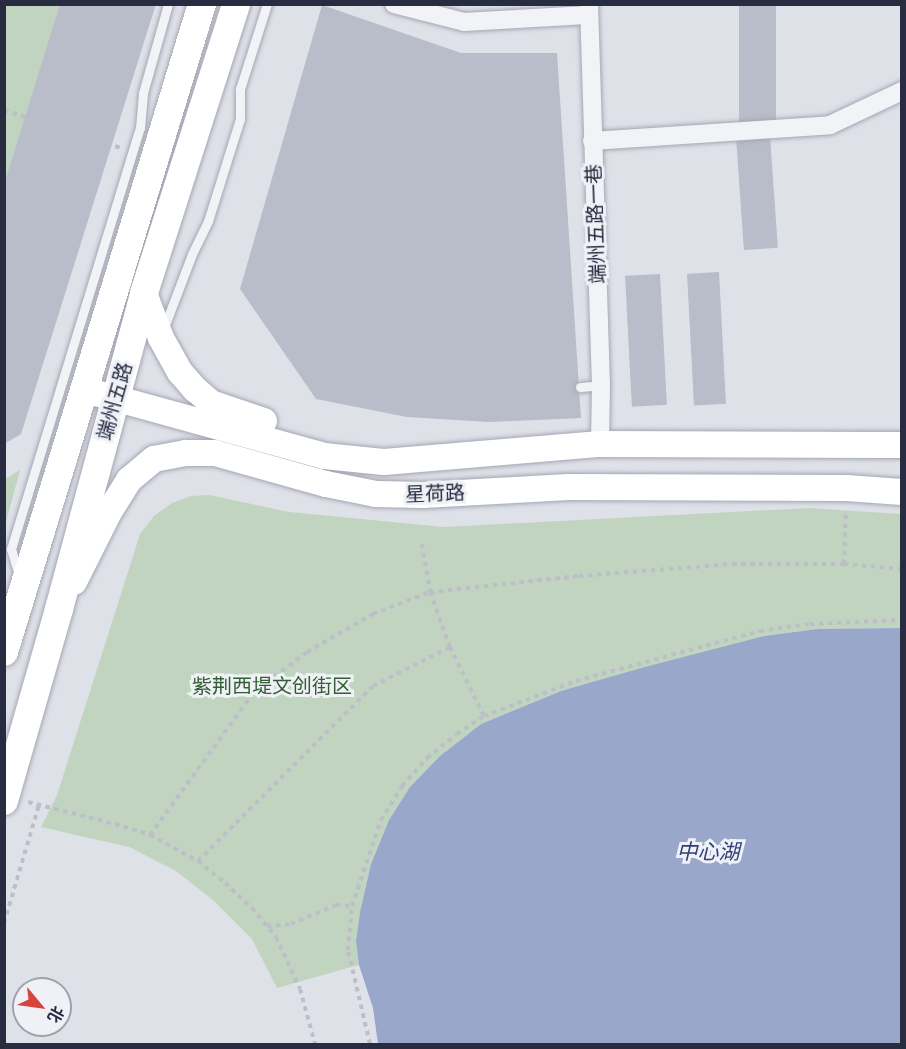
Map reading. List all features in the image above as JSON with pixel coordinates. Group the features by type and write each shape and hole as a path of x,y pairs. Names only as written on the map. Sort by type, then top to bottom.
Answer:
{"main road":[{"name":"端州五路","path":"4,652 202,4"},
{"name":"端州五路","path":"5,798 59,609 144,293 236,4"}],"street":[{"path":"394,4 464,22 588,10"},
{"name":"端州五路一巷","path":"588,10 601,385 600,444"},
{"path":"592,141 830,125 902,91"},
{"path":"144,293 160,338 180,372 211,403 237,414 323,438 384,462"},
{"name":"星荷路","path":"85,390 324,456 384,462 600,444 902,445"},
{"name":"星荷路","path":"59,609 109,512 129,480 154,459 184,453 215,453 326,484 376,494 423,495 569,486 847,488 902,492"}],"lane":[{"path":"24,590 11,549 140,128 143,93 168,4"},
{"path":"160,338 192,254 208,222 240,119 240,89 267,4"},
{"path":"580,387 601,385"}],"path":[{"path":"4,110 133,152"},
{"path":"844,564 847,488"},
{"path":"422,544 430,592 450,647 484,716"},
{"path":"150,835 253,693 307,652 373,614 430,592 579,576 732,564 844,564 902,569"},
{"path":"370,1044 348,950 352,906 381,820 402,786 427,758 457,734 484,716 576,681 760,631 810,624 902,620"},
{"path":"198,861 373,686 450,647"},
{"path":"5,798 150,835 198,861 239,896 276,937 300,989 315,1044"},
{"path":"4,923 39,805"},
{"path":"267,926 291,924 336,905 352,906"}],"green space":[{"path":"5,5 60,5 5,185"},
{"path":"20,470 5,526 5,479"},
{"name":"紫荆西堤文创街区","path":"210,495 289,512 444,527 809,508 901,514 901,628 817,629 764,636 561,691 481,724 440,756 410,787 389,820 371,864 360,912 356,941 359,965 277,988 252,939 213,900 176,871 129,847 41,827 57,795 140,534 154,516 172,503 191,496"}],"water":[{"name":"中心湖","path":"901,628 901,1044 378,1044 373,1008 359,965 356,941 360,912 371,864 389,820 410,787 440,756 481,724 561,691 645,667 764,636 817,629"}],"building":[{"path":"60,4 156,4 21,434 4,444 4,185"},
{"path":"739,4 776,4 776,125 739,125"},
{"path":"322,5 461,53 557,53 581,418 489,422 407,417 316,399 240,289"},
{"path":"770,136 778,248 744,250 736,138"},
{"path":"719,272 726,404 694,405 687,274"},
{"path":"660,274 667,405 632,407 625,276"}]}
